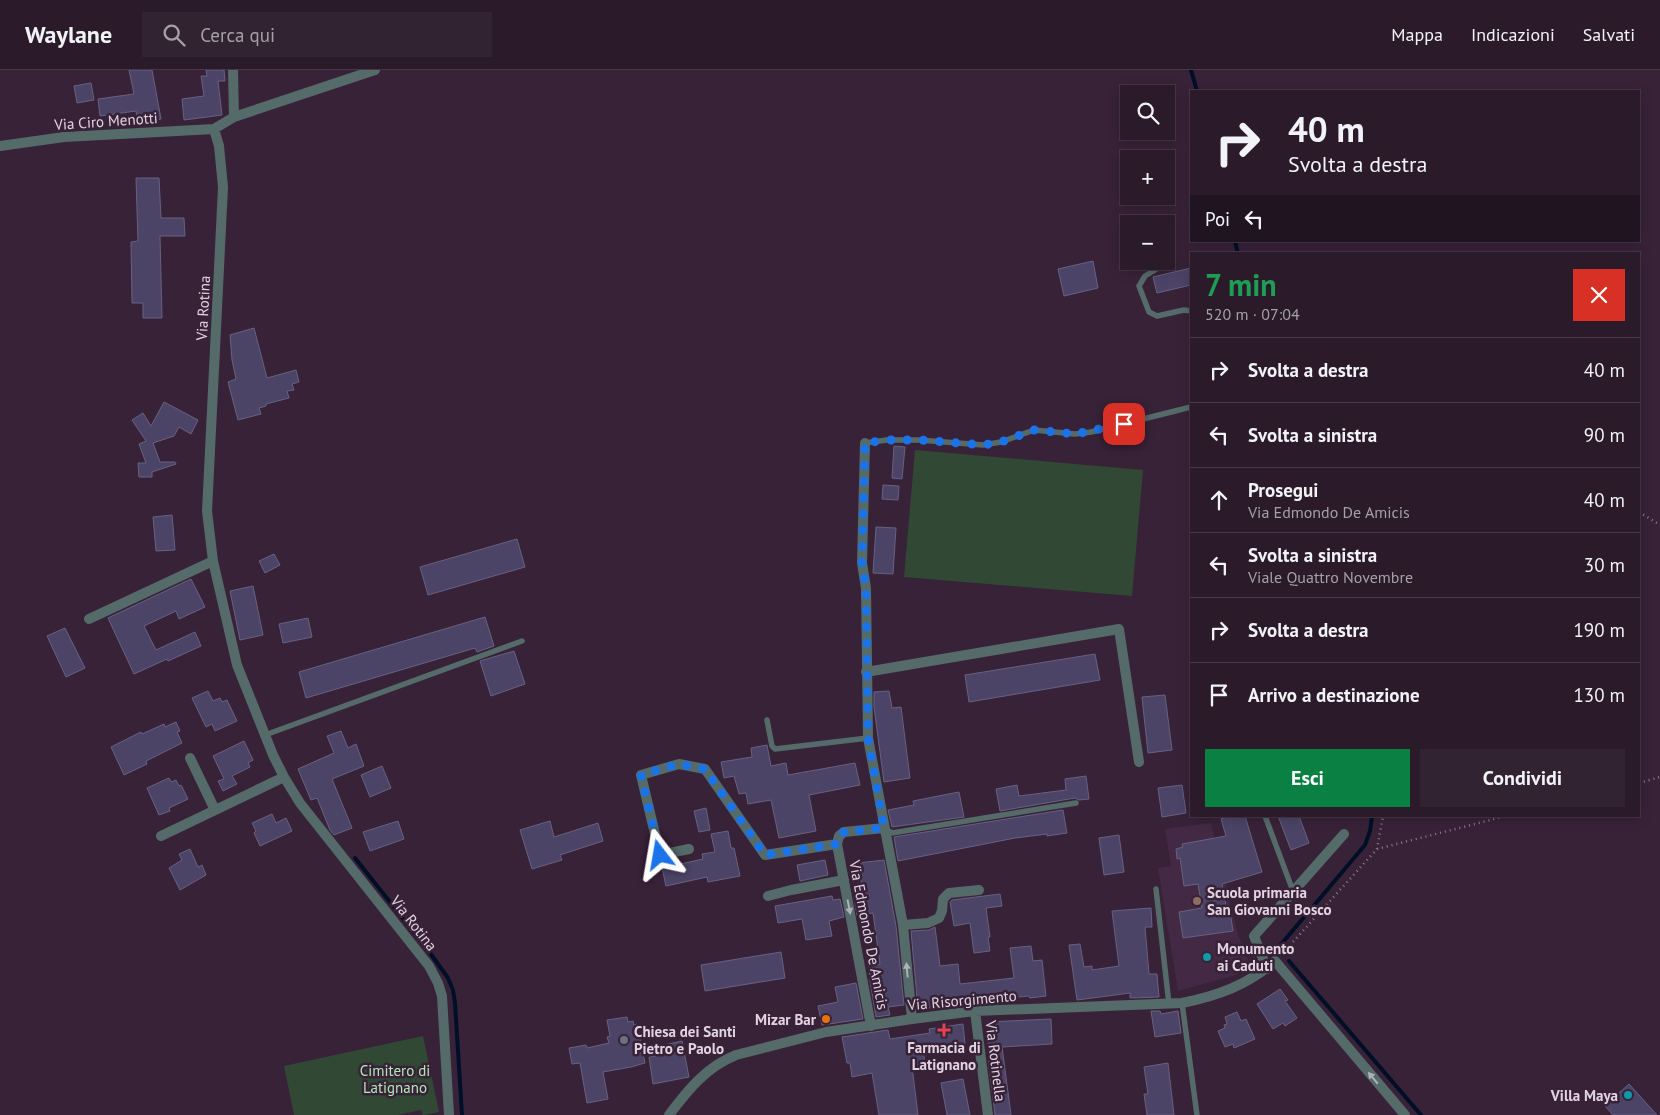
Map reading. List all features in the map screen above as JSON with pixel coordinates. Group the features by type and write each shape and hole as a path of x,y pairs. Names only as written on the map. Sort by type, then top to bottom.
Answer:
{"street":[{"path":"233,70 234,117"},
{"path":"214,129 234,117 375,70"},
{"name":"Via Ciro Menotti","path":"0,146 64,137 214,129"},
{"name":"Via Rotina","path":"214,129 219,146 223,187 207,511 213,561 237,665 284,777 300,803 429,966 438,983 442,996 444,1017 449,1115"},
{"path":"865,443 862,563 866,588 868,738 903,925 912,1019"},
{"path":"89,619 213,561"},
{"path":"866,672 1119,629 1139,762"},
{"path":"190,758 215,810"},
{"path":"688,849 660,855 641,775 679,764 705,769 765,855 837,844"},
{"path":"161,836 284,777"},
{"name":"Via Edmondo De Amicis","path":"871,1026 837,844 839,836 844,832 884,828"},
{"path":"1267,969 1254,936 1344,834"},
{"path":"768,896 844,880"},
{"path":"903,925 928,923 939,918 943,899 949,893 979,890"},
{"path":"1275,961 1405,1115"},
{"name":"Via Risorgimento","path":"669,1115 682,1098 714,1065 736,1055 826,1032 975,1011 1182,1003 1204,999 1237,988 1267,969 1275,961"},
{"name":"Via Rotinella","path":"975,1011 988,1115"}],"lane":[{"path":"1154,270 1145,276 1138,286 1149,312 1157,316 1190,310"},
{"path":"865,443 887,440 920,440 983,445 1001,442 1034,430 1075,434 1091,432 1190,407"},
{"path":"265,735 522,641"},
{"path":"767,720 772,746 775,749 868,738"},
{"path":"884,828 892,833 1076,803"},
{"path":"1265,817 1293,891"},
{"path":"1156,889 1169,1004"},
{"path":"1182,1003 1197,1115"}],"path":[{"path":"1640,513 1660,525"},
{"path":"1640,783 1660,777"},
{"path":"1275,961 1377,849 1383,817"},
{"path":"1377,849 1502,817"}],"shaded area":[{"name":"Scuola primaria San Giovanni Bosco","path":"1211,823 1238,935 1251,967 1233,976 1178,991 1158,868 1171,866 1165,829"}],"green space":[{"path":"915,450 1143,470 1132,596 904,577"},
{"name":"Cimitero di Latignano","path":"423,1036 439,1112 425,1115 423,1115 421,1110 397,1115 294,1115 284,1066"}],"building":[{"path":"129,70 152,70 161,119 138,123 136,111 100,116 98,99 134,94"},
{"path":"206,70 224,70 225,81 218,81 222,115 184,120 182,99 204,96 201,76 207,76"},
{"path":"91,83 94,100 77,103 74,86"},
{"path":"136,178 159,178 161,218 184,218 185,236 160,236 162,318 143,318 143,303 132,303 131,242 138,241"},
{"path":"1093,261 1098,288 1064,296 1058,269"},
{"path":"1190,268 1190,285 1157,293 1153,277"},
{"path":"254,328 267,378 296,370 299,382 292,384 294,390 287,391 289,398 266,404 266,406 259,408 261,414 238,420 228,382 236,379 230,335"},
{"path":"164,402 198,420 191,434 179,427 174,436 153,443 160,462 175,462 176,464 152,472 152,477 139,477 138,463 146,463 139,444 146,441 132,420 143,413 151,426"},
{"path":"894,446 905,447 902,479 892,478"},
{"path":"883,485 899,486 898,500 882,499"},
{"path":"172,515 175,550 156,551 153,517"},
{"path":"876,527 896,528 893,574 873,573"},
{"path":"517,539 525,567 428,595 420,567"},
{"path":"274,554 280,565 265,573 259,561"},
{"path":"191,579 205,607 179,619 176,611 144,626 156,650 195,632 201,646 134,674 108,618"},
{"path":"253,586 263,635 240,640 230,591"},
{"path":"485,617 494,646 477,652 475,648 306,698 299,672"},
{"path":"308,618 312,637 283,643 279,624"},
{"path":"65,628 85,668 66,677 47,636"},
{"path":"514,651 525,684 491,696 480,661"},
{"path":"1095,654 1100,680 969,702 965,675"},
{"path":"208,691 213,701 220,698 222,702 227,700 237,721 215,731 212,724 206,727 192,698"},
{"path":"889,691 892,708 901,707 910,778 884,782 874,707 874,692"},
{"path":"1165,695 1172,750 1148,753 1142,697"},
{"path":"176,722 180,731 177,732 182,743 146,761 147,764 124,775 111,747 141,732 142,734 164,724 165,727"},
{"path":"341,731 348,748 356,744 364,766 332,779 352,828 334,835 330,830 317,798 311,800 298,769 334,753 327,736"},
{"path":"244,741 253,760 248,763 250,767 232,776 237,784 223,791 218,781 224,779 213,756"},
{"path":"767,745 771,766 786,763 788,775 855,763 860,785 809,795 816,831 779,838 771,800 748,804 746,793 739,794 734,776 724,778 721,762 752,757 751,748"},
{"path":"382,766 391,788 370,797 361,775"},
{"path":"1086,776 1089,799 1079,800 1075,798 1000,811 996,789 1017,785 1019,796 1066,790 1065,779"},
{"path":"169,778 171,782 176,780 179,786 181,785 188,799 169,808 170,811 159,815 147,788"},
{"path":"1182,785 1186,813 1162,817 1158,788"},
{"path":"959,792 964,817 892,827 888,810 914,805 913,801"},
{"path":"706,808 710,830 699,832 694,811"},
{"path":"1063,810 1067,833 1015,838 898,861 894,837"},
{"path":"272,814 276,823 286,818 292,831 260,846 252,823"},
{"path":"1245,817 1262,872 1222,884 1226,906 1229,905 1233,931 1183,938 1179,912 1202,908 1198,884 1184,886 1180,858 1177,859 1176,849 1183,847 1182,844 1226,836 1221,819"},
{"path":"1278,817 1299,817 1309,843 1291,850"},
{"path":"398,821 404,839 370,851 363,832"},
{"path":"550,821 554,837 598,823 603,841 560,855 562,860 532,869 520,830"},
{"path":"728,831 740,876 708,882 707,877 666,886 662,868 703,859 702,854 715,852 711,834"},
{"path":"1119,835 1124,872 1104,875 1099,838"},
{"path":"190,849 198,867 202,865 206,875 180,890 169,868 182,860 179,854"},
{"path":"825,860 828,875 800,881 797,865"},
{"path":"884,860 896,926 904,1005 888,1007 890,1015 876,1017 869,966 880,964 873,913 857,915 854,897 863,896 858,863"},
{"path":"1000,894 1002,906 986,908 990,951 974,953 970,923 954,926 950,902 952,900"},
{"path":"832,896 833,900 840,899 844,917 829,921 832,936 806,940 802,919 778,923 775,906"},
{"path":"1151,908 1152,927 1145,927 1149,974 1157,974 1159,997 1130,998 1130,993 1077,1000 1069,945 1080,944 1084,967 1092,966 1092,970 1119,966 1112,911"},
{"path":"935,927 940,966 958,964 960,984 1014,978 1010,948 1031,946 1033,961 1042,960 1046,996 1008,998 1008,1001 918,1009 911,931 929,930"},
{"path":"781,952 785,978 705,991 701,965"},
{"path":"856,983 863,1019 822,1025 818,1006 838,1002 835,987"},
{"path":"1280,989 1288,1000 1285,1001 1297,1018 1285,1026 1283,1023 1273,1029 1257,1004"},
{"path":"1151,1011 1160,1011 1161,1014 1178,1011 1181,1033 1155,1037"},
{"path":"1237,1012 1241,1021 1246,1019 1255,1039 1234,1048 1233,1044 1225,1047 1218,1031 1225,1028 1224,1025 1227,1024 1225,1017"},
{"path":"627,1017 628,1022 633,1021 634,1025 637,1024 645,1063 603,1072 608,1099 587,1103 580,1063 572,1064 569,1048 586,1045 587,1048 609,1043 607,1037 610,1036 607,1020"},
{"path":"1051,1019 1052,1044 1002,1047 1011,1115 995,1115 989,1066 987,1022"},
{"path":"963,1024 965,1044 923,1049 925,1064 912,1066 918,1115 879,1115 872,1073 852,1077 842,1037 888,1030 890,1039 930,1033 929,1029"},
{"path":"682,1041 689,1077 653,1084 649,1057 666,1054 664,1045"},
{"path":"1168,1063 1174,1115 1147,1115 1144,1094 1148,1094 1144,1067"},
{"path":"963,1079 970,1115 947,1115 941,1083"},
{"name":"Villa Maya","path":"1629,1084 1657,1115 1613,1115 1605,1106"}],"waterway":[{"path":"1191,70 1197,90"},
{"path":"1235,242 1238,252"},
{"path":"1278,948 1365,845 1370,831 1372,817"},
{"path":"355,858 428,950 448,978 453,990 462,1115"},
{"path":"1289,961 1421,1115"}],"place":[{"name":"Scuola primaria San Giovanni Bosco","path":"1197,901"},
{"name":"Monumento ai Caduti","path":"1207,957"},
{"name":"Mizar Bar","path":"826,1019"},
{"name":"Farmacia di Latignano","path":"944,1030"},
{"name":"Chiesa dei Santi Pietro e Paolo","path":"624,1040"},
{"name":"Villa Maya","path":"1628,1095"}],"route":[{"path":"660,855 641,775 679,764 705,769 765,855 837,844 839,836 844,832 884,828 868,738 866,588 862,563 865,443 887,440 920,440 983,445 1001,442 1034,430 1075,434 1124,424"}]}
